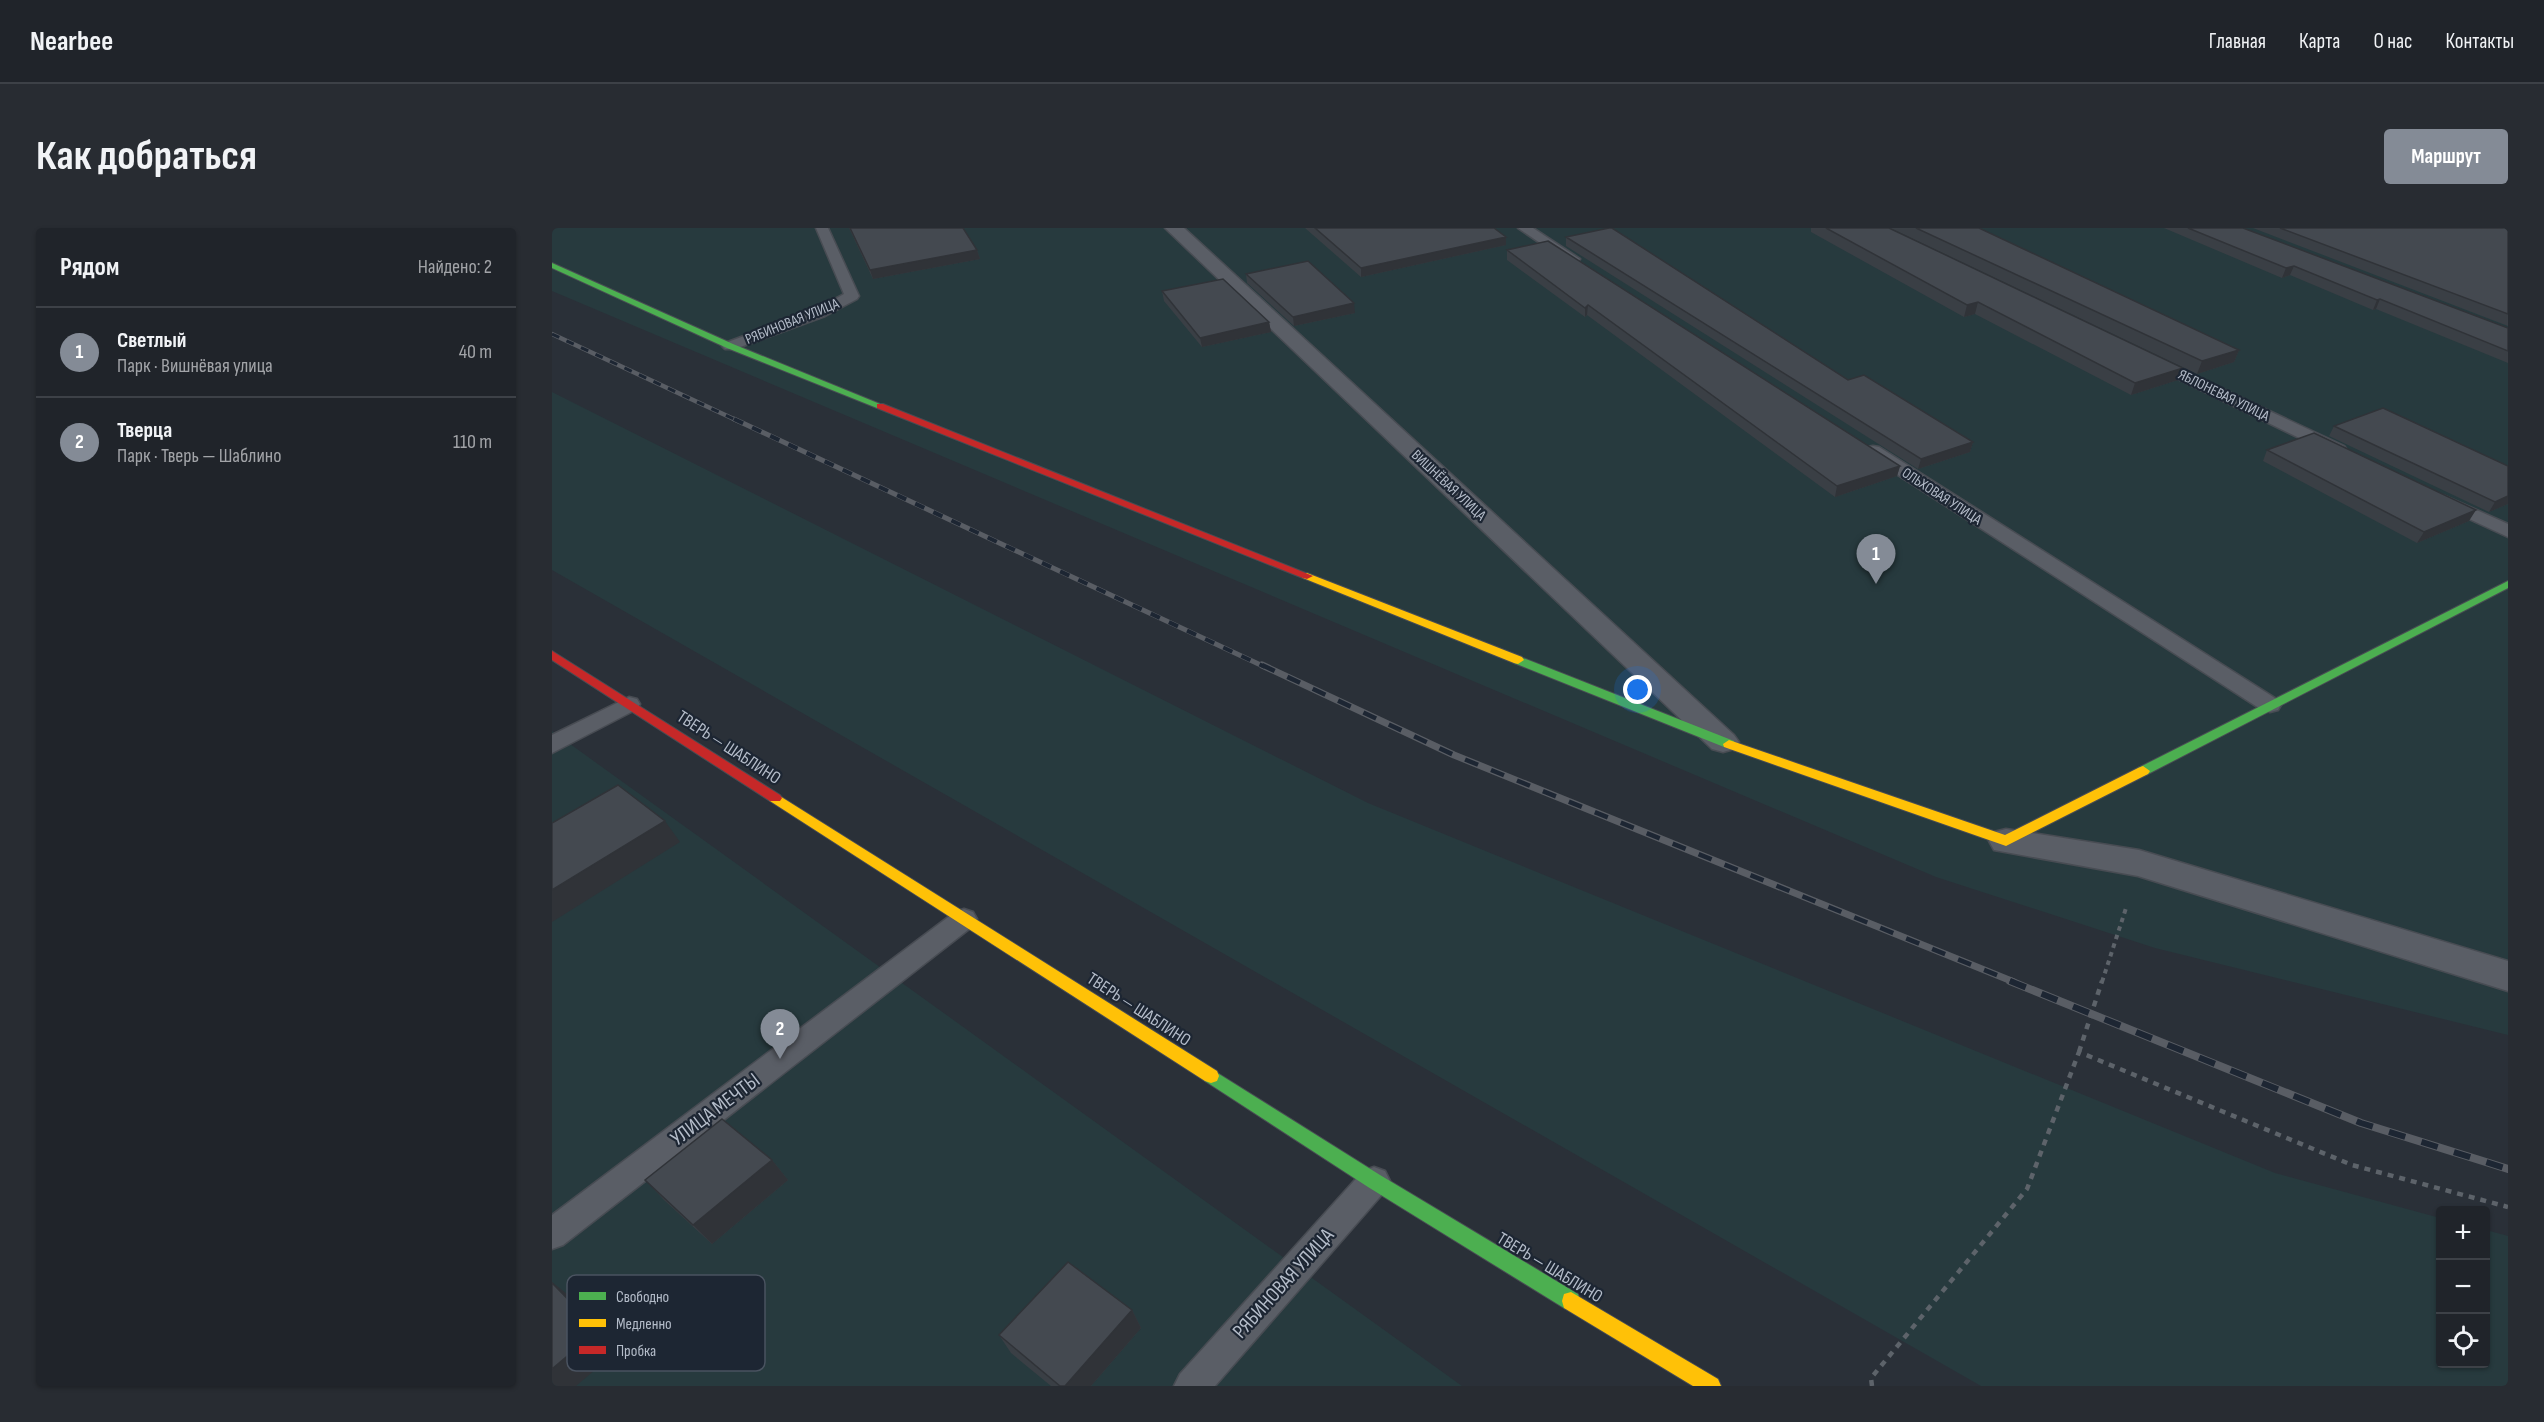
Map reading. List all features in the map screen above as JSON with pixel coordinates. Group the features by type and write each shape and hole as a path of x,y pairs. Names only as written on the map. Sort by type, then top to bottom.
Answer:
{"street":[{"name":"ВИШНЁВАЯ УЛИЦА","path":"1174,228 1723,742"},
{"path":"552,265 730,346 1723,742 2006,841 2139,864 2508,976"},
{"path":"2006,841 2508,584"},
{"name":"ТВЕРЬ — ШАБЛИНО","path":"552,655 1374,1181 1711,1386"}],"lane":[{"name":"РЯБИНОВАЯ УЛИЦА","path":"730,346 820,313 852,296 822,228"},
{"path":"1524,228 1585,267"},
{"name":"ЯБЛОНЕВАЯ УЛИЦА","path":"2132,351 2358,459"},
{"name":"ОЛЬХОВАЯ УЛИЦА","path":"1857,441 2270,705"},
{"path":"2433,495 2508,531"},
{"path":"552,745 629,704"},
{"name":"УЛИЦА МЕЧТЫ","path":"552,1234 964,919"},
{"name":"РЯБИНОВАЯ УЛИЦА","path":"1192,1386 1374,1181"}],"path":[{"path":"1872,1386 1871,1378 2027,1188 2079,1053 2139,864"},
{"path":"2079,1053 2352,1165 2508,1207"}],"green space":[{"path":"552,228 2508,228 2508,1035 2155,948 1936,877 552,291"},
{"path":"552,392 1368,803 2275,1173 2436,1217 2436,1368 2490,1368 2490,1231 2508,1236 2508,1386 1981,1386 552,570"},
{"path":"552,731 1462,1386 552,1386"}],"building":[{"path":"850,228 963,228 977,250 870,270"},
{"path":"1315,228 1494,228 1506,237 1361,268"},
{"path":"1609,228 1848,380 1864,375 1973,442 1921,459 1566,237"},
{"path":"1826,228 1889,228 2183,368 2135,383 1978,302 1967,305"},
{"path":"1916,228 1979,228 2239,350 2202,361"},
{"path":"2188,228 2243,228 2508,328 2508,351 2380,299 2377,300 2294,266 2286,268"},
{"path":"2280,228 2508,228 2508,314"},
{"path":"1548,241 1900,466 1837,486 1588,305 1585,308 1507,250"},
{"path":"1308,261 1354,303 1293,317 1246,274"},
{"path":"1223,279 1269,322 1200,338 1162,291"},
{"path":"2383,408 2508,466 2508,496 2495,502 2334,426"},
{"path":"2314,433 2476,510 2424,532 2267,450"},
{"path":"618,785 665,821 552,890 552,823"},
{"path":"722,1119 772,1160 693,1225 645,1180"},
{"path":"1068,1262 1132,1310 1065,1386 1060,1386 999,1335"},
{"path":"552,1283 567,1298 567,1356 552,1369"}],"railway":[{"path":"552,334 738,421"},
{"path":"734,419 1265,667"},
{"path":"1262,665 1454,755 2014,982"},
{"path":"2010,981 2361,1123 2508,1169"}],"traffic: fast":[{"path":"552,265 730,346 880,406"},
{"path":"2143,771 2508,584"},
{"path":"1518,660 1729,744"},
{"path":"1211,1076 1374,1181 1571,1301"}],"traffic: slow":[{"path":"1307,576 1518,660"},
{"path":"1729,744 2006,841 2143,771"},
{"path":"775,798 1211,1076"},
{"path":"1571,1301 1711,1386"}],"traffic: jam":[{"path":"880,406 1307,576"},
{"path":"552,655 775,798"}],"place":[{"name":"Светлый","path":"1876,584"},
{"name":"Тверца","path":"780,1059"}]}
